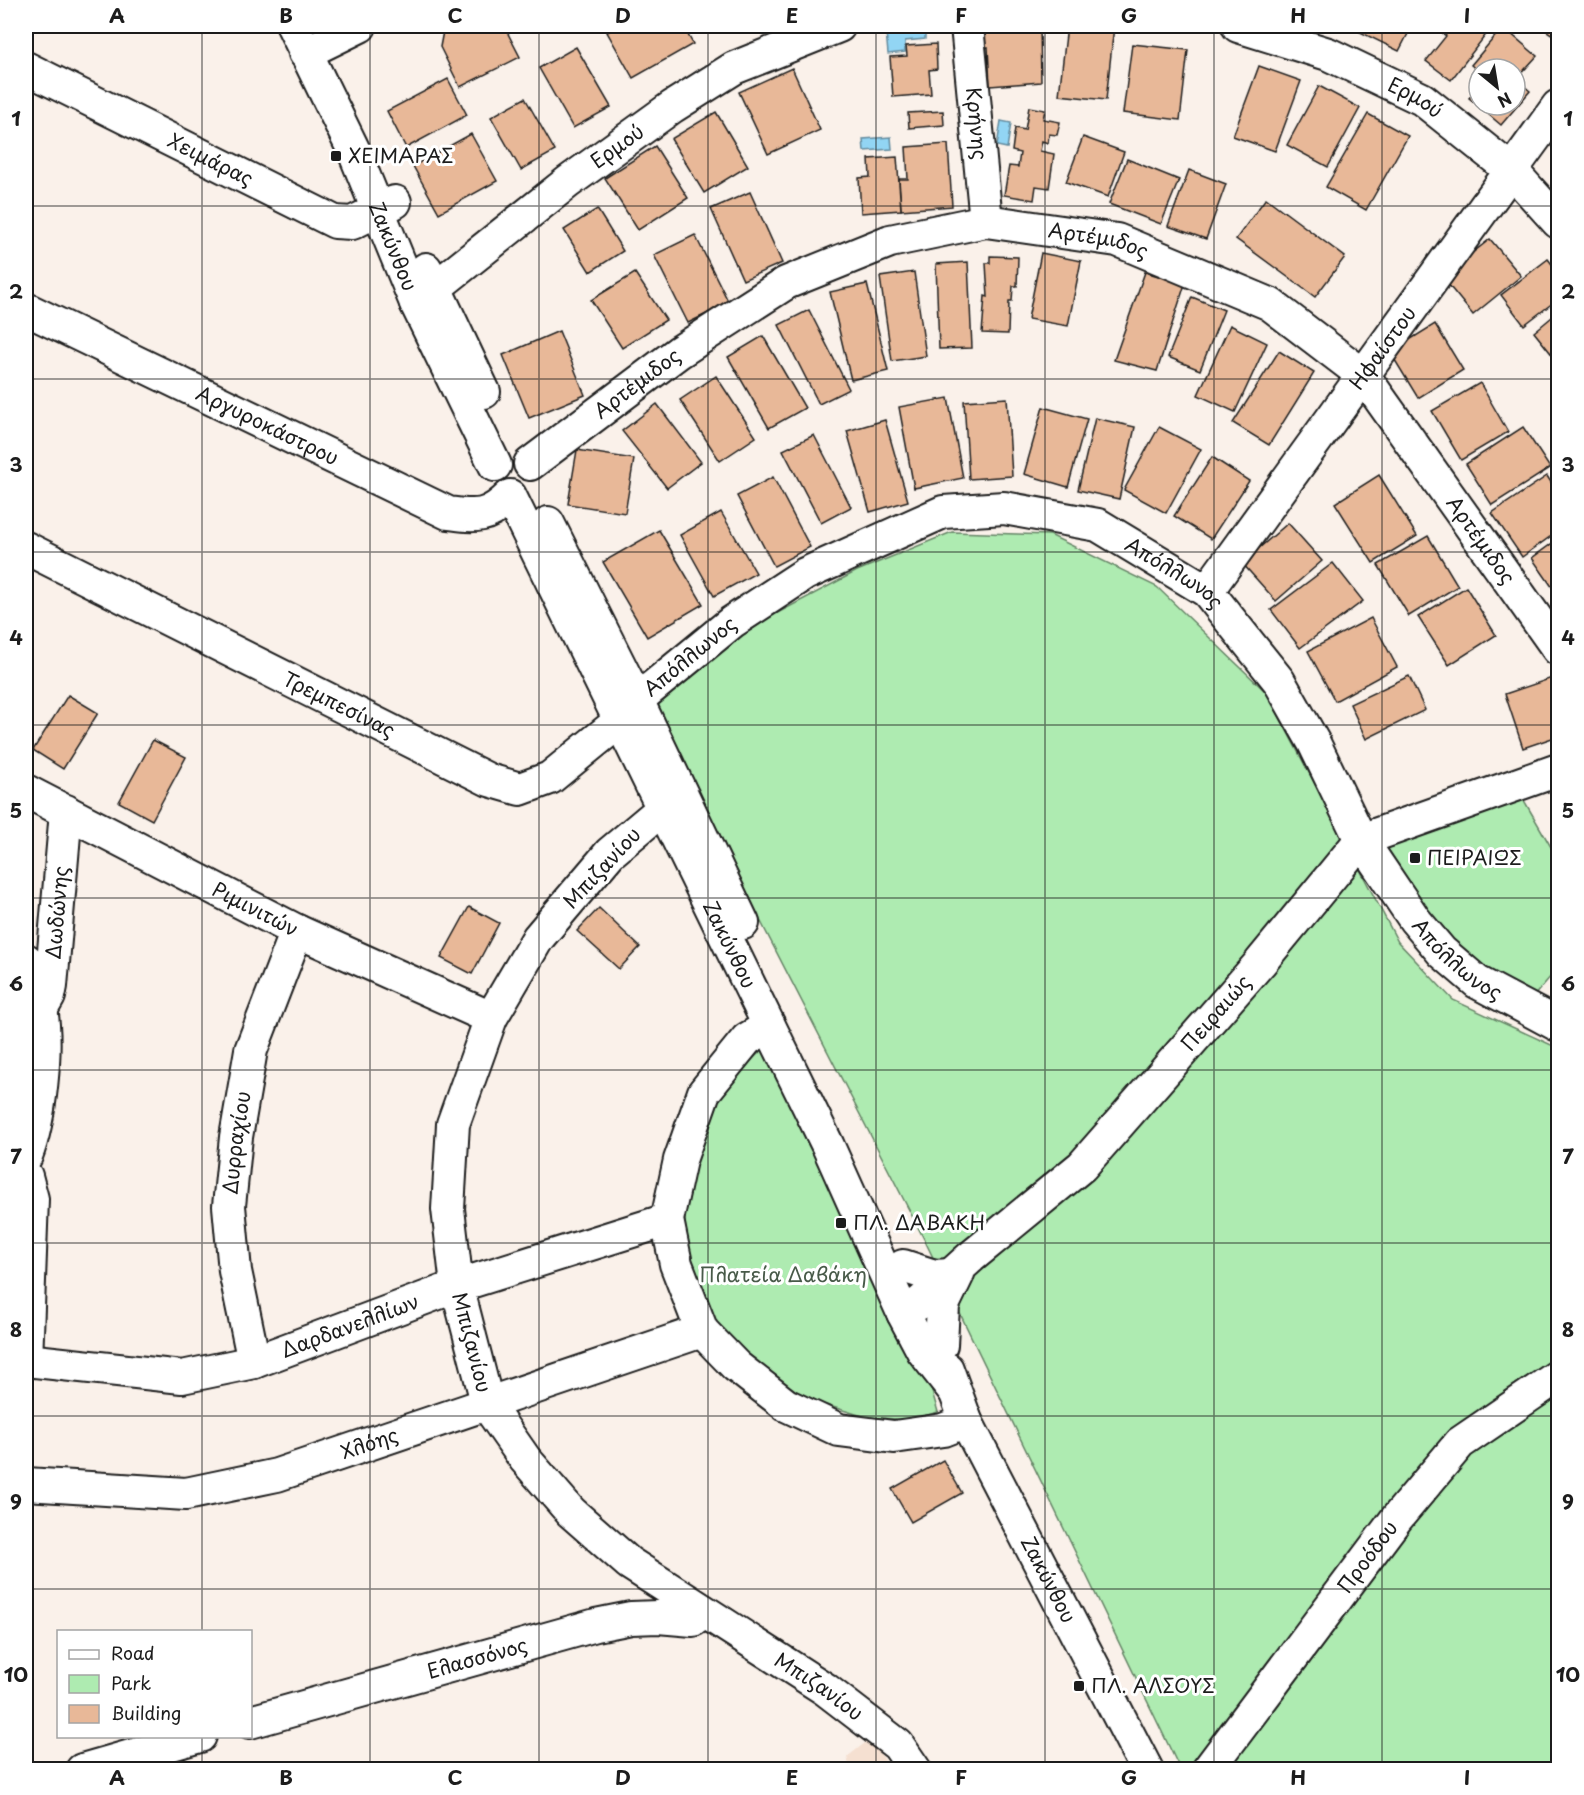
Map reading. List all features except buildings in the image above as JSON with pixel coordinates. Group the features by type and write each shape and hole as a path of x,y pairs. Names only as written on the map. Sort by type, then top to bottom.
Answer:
{"street":[{"path":"310,37 360,26"},
{"name":"Ερμού","path":"425,295 568,182 672,107 734,68 839,26"},
{"name":"Κρήνης","path":"967,26 986,221"},
{"name":"Ερμού","path":"1238,26 1328,54 1422,99 1512,171 1558,222"},
{"name":"Ζακύνθου","path":"310,37 425,295 516,474 629,710 903,1266 922,1351 953,1389"},
{"name":"Χειμάρας","path":"26,68 335,222 352,223 387,207"},
{"name":"Ηφαίστου","path":"1207,591 1558,106"},
{"name":"Αρτέμιδος","path":"516,474 679,352 786,283 890,240 986,221 1117,240 1270,304 1363,375 1558,649"},
{"name":"Αργυροκάστρου","path":"26,309 448,513 477,517 500,506 516,474"},
{"name":"Απόλλωνος","path":"629,710 732,622 805,574 943,512 1004,508 1098,525 1207,591 1279,681 1314,743 1361,840 1415,921 1442,952 1477,982 1558,1025"},
{"name":"Τρεμπεσίνας","path":"26,548 489,780 520,789 550,778 629,710"},
{"path":"1361,840 1558,770"},
{"name":"Ριμινιτών","path":"26,791 297,931 490,1018"},
{"name":"Ζακύνθου","path":"673,799 769,1026 912,1308 941,1345 953,1389 966,1421 1147,1770"},
{"name":"Μπιζανίου","path":"673,799 610,853 538,938 490,1018 453,1124 447,1209 456,1286 488,1406 525,1459 571,1512 629,1563 825,1689 898,1745 915,1770"},
{"name":"Δωδώνης","path":"41,1010 49,996 51,986 66,811"},
{"name":"Πειραιώς","path":"912,1308 1082,1166 1260,963 1361,840"},
{"name":"Δυρραχίου","path":"254,1362 235,1271 229,1206 236,1137 251,1050 297,931"},
{"name":"Δωδώνης","path":"26,960 41,1010 44,1034 33,1138 26,1156"},
{"path":"769,1026 747,1039 704,1092 680,1160 667,1220 676,1264 702,1331 736,1365 786,1405 839,1430 894,1437 943,1430 966,1421"},
{"path":"26,1176 32,1199 26,1360"},
{"name":"Δαρδανελλίων","path":"26,1360 182,1377 254,1362 456,1286 667,1220"},
{"path":"903,1266 934,1276 957,1269"},
{"path":"941,1345 943,1305 957,1269"},
{"name":"Χλόης","path":"26,1484 186,1494 277,1475 488,1406 702,1331"},
{"name":"Προόδου","path":"1208,1770 1397,1518 1460,1443 1558,1376"},
{"name":"Ελασσόνος","path":"252,1721 596,1625 631,1618 658,1617 693,1620 704,1613"},
{"path":"82,1770 196,1738"}],"shaded area":[{"path":"870,1739 891,1769 850,1769 847,1757"}],"green space":[{"path":"952,532 1050,535 1157,587 1267,693 1398,942 1453,1000 1558,1048 1558,1769 1180,1769 925,1241 650,706 751,627 857,571"},
{"path":"1518,790 1558,859 1558,968 1533,997 1490,975 1441,929 1380,837"},
{"name":"Πλατεία Δαβάκη","path":"761,1051 766,1051 931,1388 938,1412 911,1420 866,1417 806,1399 755,1366 709,1317 687,1246 684,1206 693,1152 710,1114 732,1079"}],"water":[{"path":"925,28 925,39 905,41 905,52 888,54 886,31"},
{"path":"1001,121 1011,123 1007,148 997,146"},
{"path":"891,137 892,149 864,151 863,139"}],"place":[{"name":"ΧΕΙΜΑΡΑΣ","path":"336,156"},
{"name":"ΠΕΙΡΑΙΩΣ","path":"1415,858"},
{"name":"ΠΛ. ΔΑΒΑΚΗ","path":"841,1223"},
{"name":"ΠΛ. ΑΛΣΟΥΣ","path":"1079,1686"}]}
